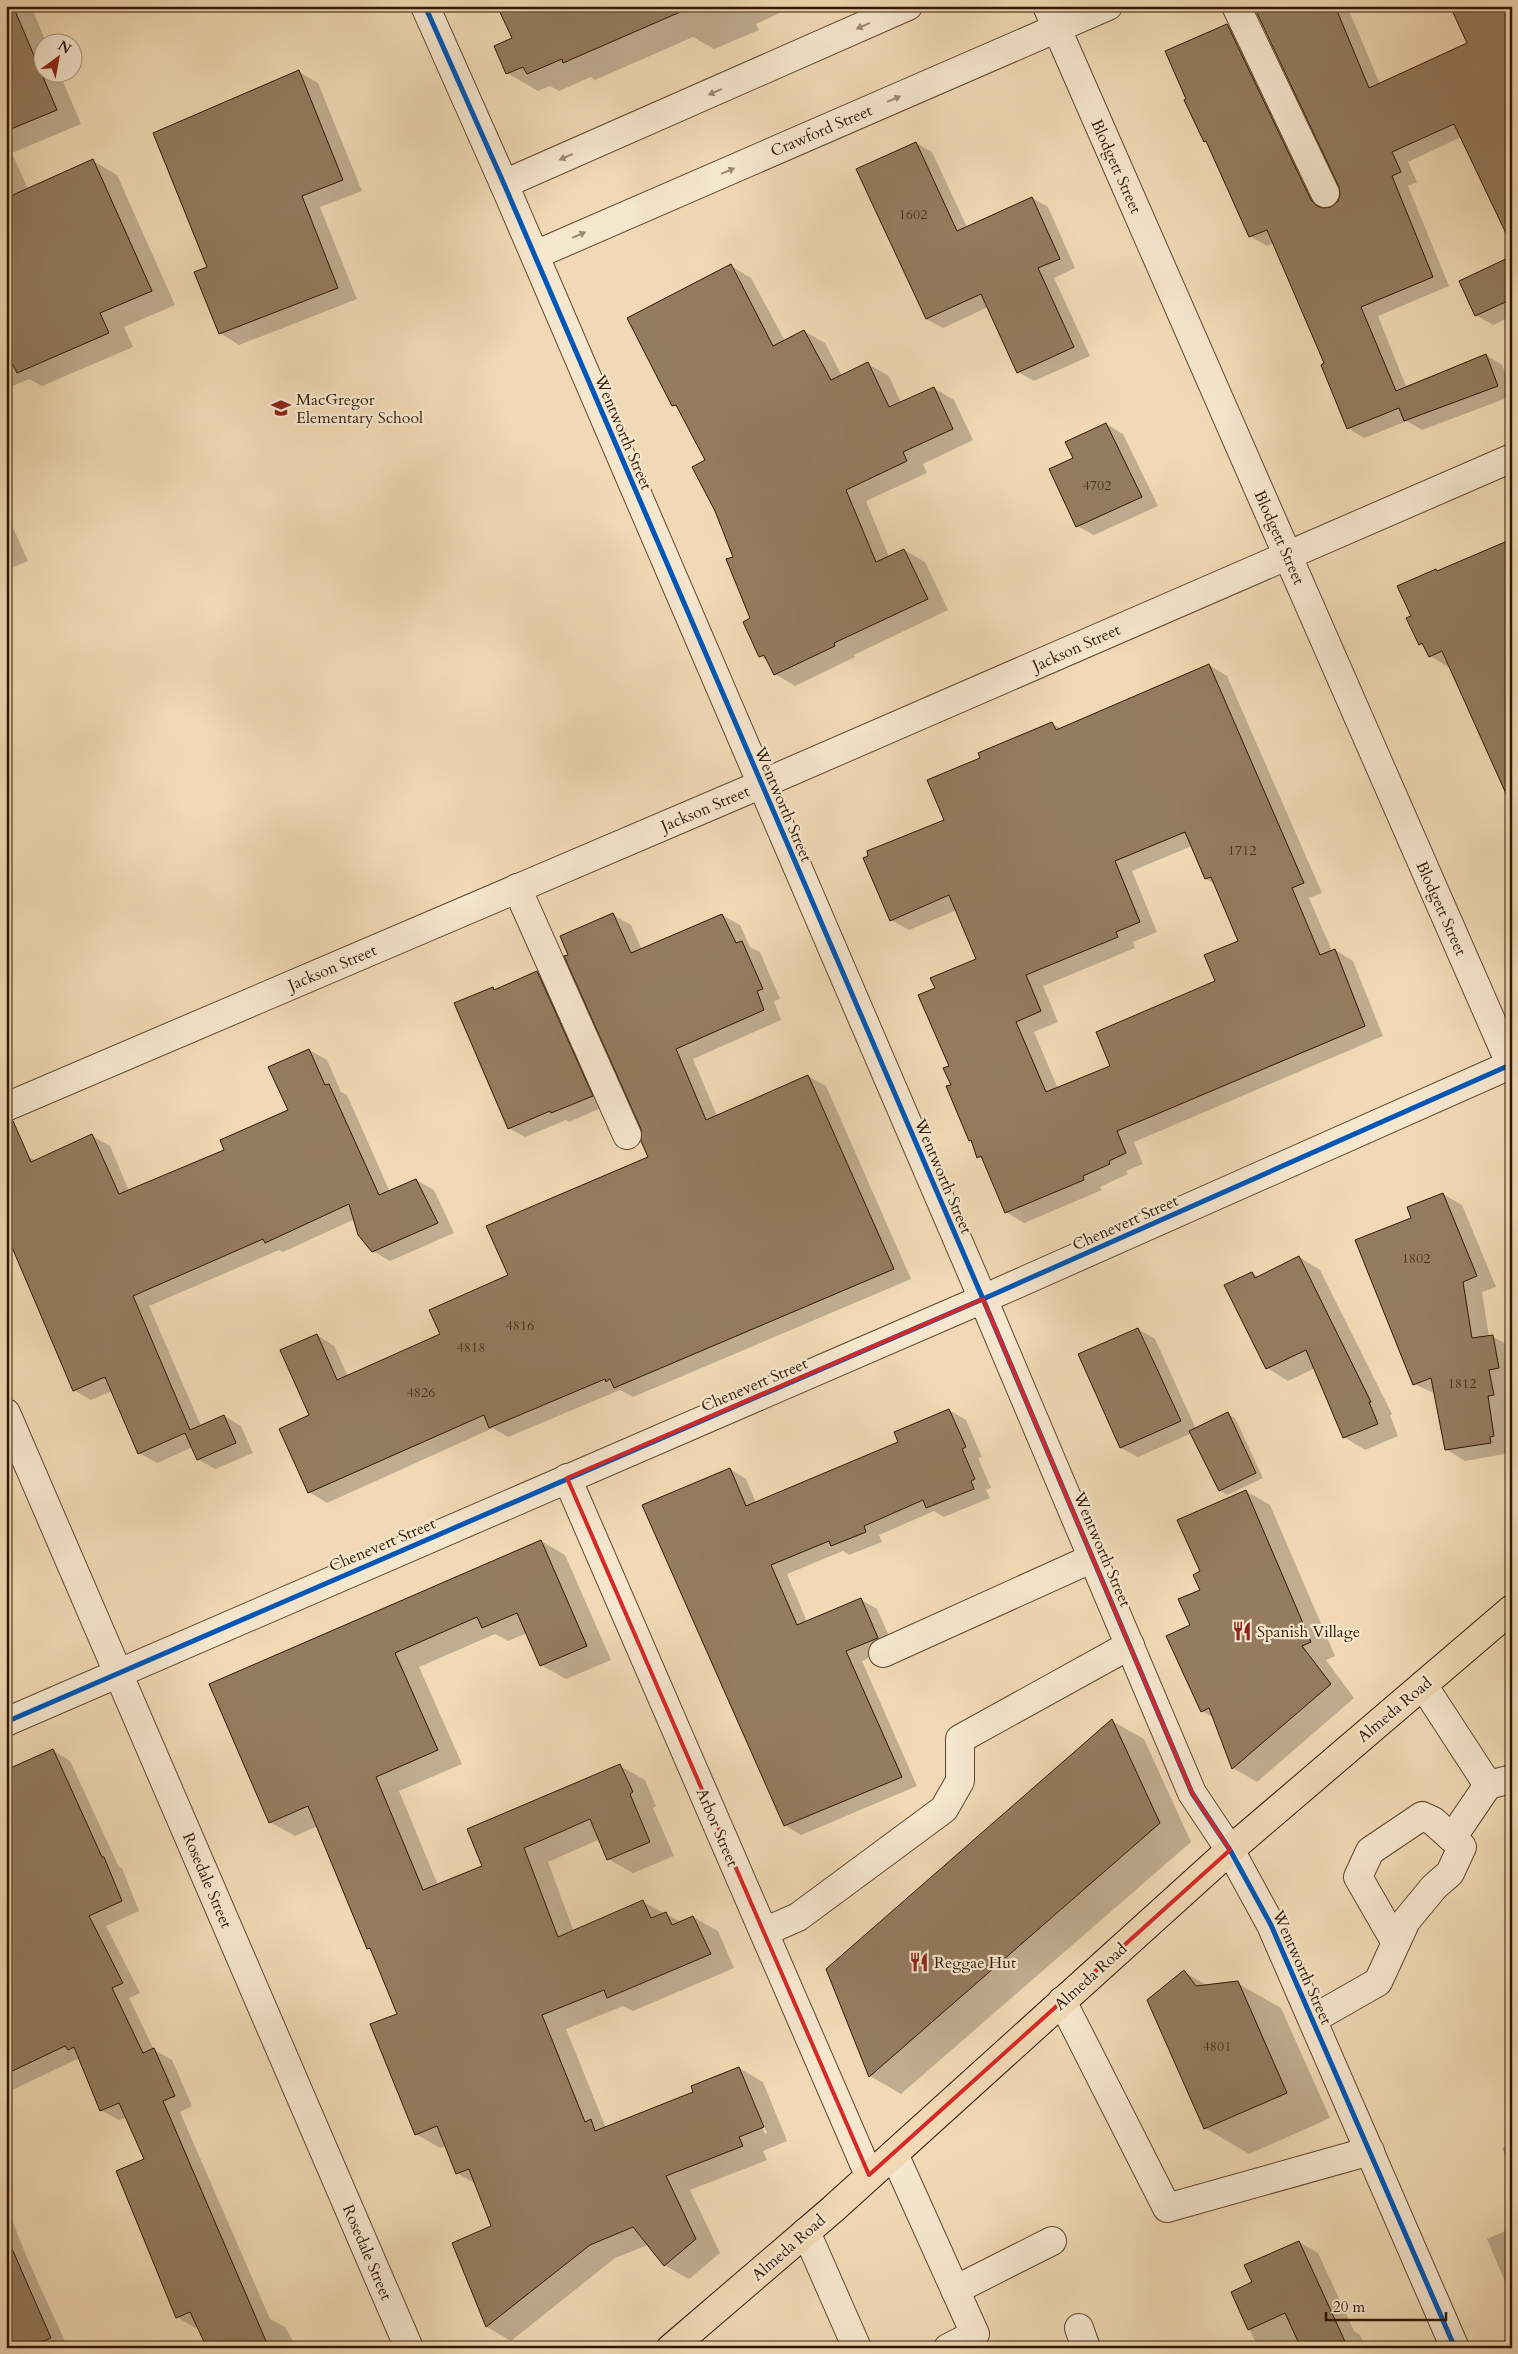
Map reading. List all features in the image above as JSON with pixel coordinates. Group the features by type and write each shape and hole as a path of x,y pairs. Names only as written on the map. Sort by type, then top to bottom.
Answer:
{"main road":[{"name":"Almeda Road","path":"671,2348 894,2154 1230,1850 1512,1609"}],"street":[{"name":"Wentworth Street","path":"426,6 535,255 983,1299 1192,1793 1230,1850 1271,1925 1455,2348"},
{"path":"504,184 908,6"},
{"name":"Crawford Street","path":"535,255 1052,17 1108,6"},
{"path":"1236,6 1325,193"},
{"name":"Blodgett Street","path":"1052,17 1511,1067"},
{"name":"Jackson Street","path":"6,1107 762,784 1512,458"},
{"path":"517,888 627,1136"},
{"name":"Chenevert Street","path":"6,1722 983,1299 1511,1067"},
{"name":"Rosedale Street","path":"6,1413 410,2348"},
{"name":"Arbor Street","path":"567,1478 869,2176"},
{"path":"883,1653 1093,1558"},
{"path":"764,1932 798,1917 944,1809 960,1781 960,1739 1130,1645"},
{"path":"1423,1685 1500,1782 1452,1838"},
{"path":"1313,2020 1378,1982 1396,1943 1406,1921 1434,1888 1450,1873 1462,1847 1433,1821 1422,1816 1370,1851 1358,1877 1396,1943"},
{"path":"1062,2001 1167,2208 1370,2151"},
{"path":"894,2154 975,2334 948,2348"},
{"path":"806,2232 857,2348"},
{"path":"955,2290 1052,2241"}],"highlighted area":[{"path":"983,1299 1192,1793 1230,1850 869,2175 567,1478"}],"building":[{"path":"6,6 13,6 32,51 32,82 45,82 57,110 6,131"},
{"path":"497,6 694,6 563,63 562,59 527,74 523,67 506,74 494,46 512,38"},
{"path":"1267,6 1335,6 1369,88 1467,43 1450,6 1512,6 1512,246 1454,124 1392,152 1401,172 1392,176 1433,277 1361,307 1396,391 1486,354 1498,386 1404,421 1399,408 1347,429 1321,365 1324,363 1267,230 1249,237 1206,141 1204,142 1184,100 1186,99 1165,51 1227,24 1311,200 1317,206 1323,208 1331,207 1338,201 1340,195 1339,187 1256,11"},
{"path":"299,70 343,180 302,196 338,288 219,334 194,272 207,267 153,133"},
{"path":"916,142 957,231 1032,197 1060,259 1038,268 1074,347 1017,373 981,294 926,319 856,169"},
{"path":"93,159 152,291 100,313 109,333 17,373 6,351 6,198"},
{"path":"1512,256 1512,299 1475,316 1459,281"},
{"path":"731,264 773,346 804,330 831,380 868,362 889,407 934,387 953,429 903,452 907,461 846,490 876,562 904,549 928,599 834,643 835,646 774,675 764,655 759,657 743,622 750,618 726,559 733,557 715,511 692,467 705,460 676,405 672,406 627,318"},
{"path":"1106,423 1142,497 1076,527 1049,469 1073,458 1065,442"},
{"path":"1512,539 1512,807 1442,651 1429,657 1422,643 1419,645 1406,618 1411,616 1397,586"},
{"path":"1209,664 1304,883 1292,888 1320,955 1335,949 1365,1026 1117,1131 1126,1153 1109,1161 1110,1164 1083,1176 1084,1180 1005,1213 981,1156 977,1158 971,1140 969,1141 946,1086 951,1085 943,1068 949,1066 918,995 935,988 930,978 976,959 949,895 890,921 863,858 868,856 867,851 944,820 927,780 980,758 978,753 1052,722 1056,730","holes":["1185,832 1205,879 1211,877 1238,941 1204,955 1215,981 1096,1032 1110,1066 1046,1092 1016,1022 1041,1011 1026,975 1118,937 1116,932 1140,922 1115,861"]},
{"path":"613,913 631,953 722,914 736,943 742,941 763,989 757,991 764,1010 676,1049 706,1120 808,1075 894,1269 614,1388 610,1379 606,1382 605,1379 489,1428 484,1415 308,1493 279,1429 309,1415 280,1350 317,1334 337,1380 440,1334 429,1310 508,1275 486,1226 648,1157 641,1141 641,1129 564,956 568,955 560,936"},
{"path":"537,971 593,1096 551,1113 550,1111 508,1129 454,1003 493,987 494,990"},
{"path":"309,1049 325,1085 329,1084 379,1195 416,1179 438,1223 372,1252 358,1235 349,1204 265,1243 263,1239 133,1296 190,1430 224,1415 236,1443 197,1460 185,1433 138,1454 105,1377 73,1391 6,1233 6,1122 13,1121 31,1162 92,1134 119,1194 224,1150 220,1140 288,1110 268,1067"},
{"path":"1443,1193 1477,1276 1463,1282 1472,1338 1493,1335 1499,1368 1489,1370 1494,1395 1488,1396 1494,1436 1490,1437 1491,1443 1445,1450 1431,1378 1413,1385 1355,1240 1411,1218 1407,1207"},
{"path":"1299,1256 1371,1402 1369,1402 1378,1424 1343,1438 1306,1350 1266,1369 1224,1285 1252,1272 1255,1278"},
{"path":"1138,1328 1181,1421 1120,1448 1078,1354"},
{"path":"949,1409 966,1447 962,1449 975,1479 971,1481 974,1489 926,1508 923,1500 864,1526 866,1532 831,1546 829,1541 771,1565 797,1625 861,1598 878,1638 846,1651 902,1777 784,1826 642,1505 730,1468 746,1506 898,1442 894,1432"},
{"path":"1228,1412 1256,1473 1219,1491 1189,1431"},
{"name":"Spanish Village","path":"1246,1490 1311,1642 1302,1646 1331,1684 1232,1769 1209,1708 1201,1712 1166,1636 1190,1625 1178,1599 1200,1590 1193,1575 1200,1571 1177,1520"},
{"path":"541,1540 587,1646 540,1666 517,1613 482,1628 477,1617 395,1653 438,1750 376,1777 423,1890 482,1866 467,1829 620,1764 633,1792 630,1794 650,1842 607,1860 590,1819 524,1848 558,1937 643,1900 651,1918 666,1912 672,1925 693,1916 711,1954 607,1998 604,1990 542,2015 585,2122 591,2119 595,2131 693,2092 691,2086 739,2067 764,2127 739,2137 743,2146 666,2176 696,2239 664,2266 633,2227 590,2245 486,2327 452,2243 491,2226 469,2169 456,2174 437,2126 415,2135 370,2024 397,2014 370,1948 367,1949 308,1806 269,1823 209,1684"},
{"path":"1112,1719 1160,1823 869,2077 826,1969"},
{"path":"53,1749 102,1857 104,1857 122,1901 89,1916 123,1983 112,1988 143,2053 154,2048 175,2096 163,2101 269,2348 207,2348 190,2312 176,2318 116,2171 144,2159 119,2103 100,2111 74,2047 68,2050 65,2046 6,2074 6,1770"},
{"path":"1184,1970 1196,1986 1238,1981 1287,2093 1204,2129 1147,2000"},
{"path":"6,2235 51,2338 28,2348 6,2348"},
{"path":"1299,2241 1348,2348 1301,2348 1285,2313 1248,2330 1231,2292 1252,2282 1244,2265"}],"cycle path":[{"path":"425,6 504,184 983,1299 1192,1793 1230,1850 1271,1925 1455,2348"},
{"path":"6,1722 983,1299 1510,1065"}],"place":[{"name":"MacGregor Elementary School","path":"281,408"},
{"name":"Spanish Village","path":"1242,1631"},
{"name":"Reggae Hut","path":"919,1962"}]}
